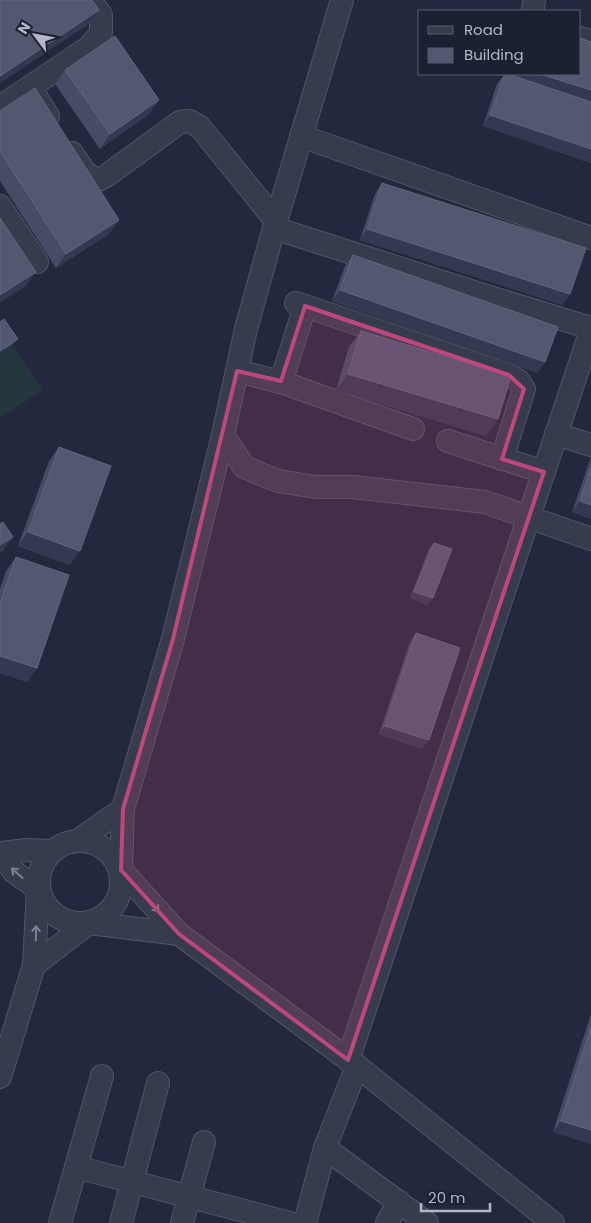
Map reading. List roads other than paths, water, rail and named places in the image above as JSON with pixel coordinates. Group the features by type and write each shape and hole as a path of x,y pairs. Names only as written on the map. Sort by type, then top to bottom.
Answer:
{"street":[{"path":"0,107 88,48 101,32 100,15 90,0"},
{"path":"34,965 89,924 101,918 111,910 118,898 121,886 123,809 173,639 223,435 246,329 275,224 342,0"},
{"path":"30,87 86,174 98,180 180,122 190,121 200,127 275,224 483,295 591,329 352,1063 325,1148 305,1223"},
{"path":"301,136 591,238"},
{"path":"0,206 37,262"},
{"path":"281,382 300,304 509,375 519,381 524,389 502,458"},
{"path":"237,371 281,382 413,428"},
{"path":"556,434 591,445"},
{"path":"223,435 244,467 278,481 316,486 353,487 485,502 591,538"},
{"path":"448,441 544,472"},
{"path":"0,1078 34,965 39,875 44,862 52,851 64,843 80,839 123,809"},
{"path":"80,839 105,848 115,858 121,870 179,934 352,1063 553,1223"},
{"path":"0,853 27,850 52,851"},
{"path":"0,853 14,872 38,889 52,912 62,919 75,923 179,934"},
{"path":"60,1223 102,1076"},
{"path":"120,1223 158,1083"},
{"path":"182,1223 204,1142"},
{"path":"325,1148 427,1223"},
{"path":"76,1167 189,1197 249,1218 290,1223"},
{"path":"388,1223 399,1202"}]}
